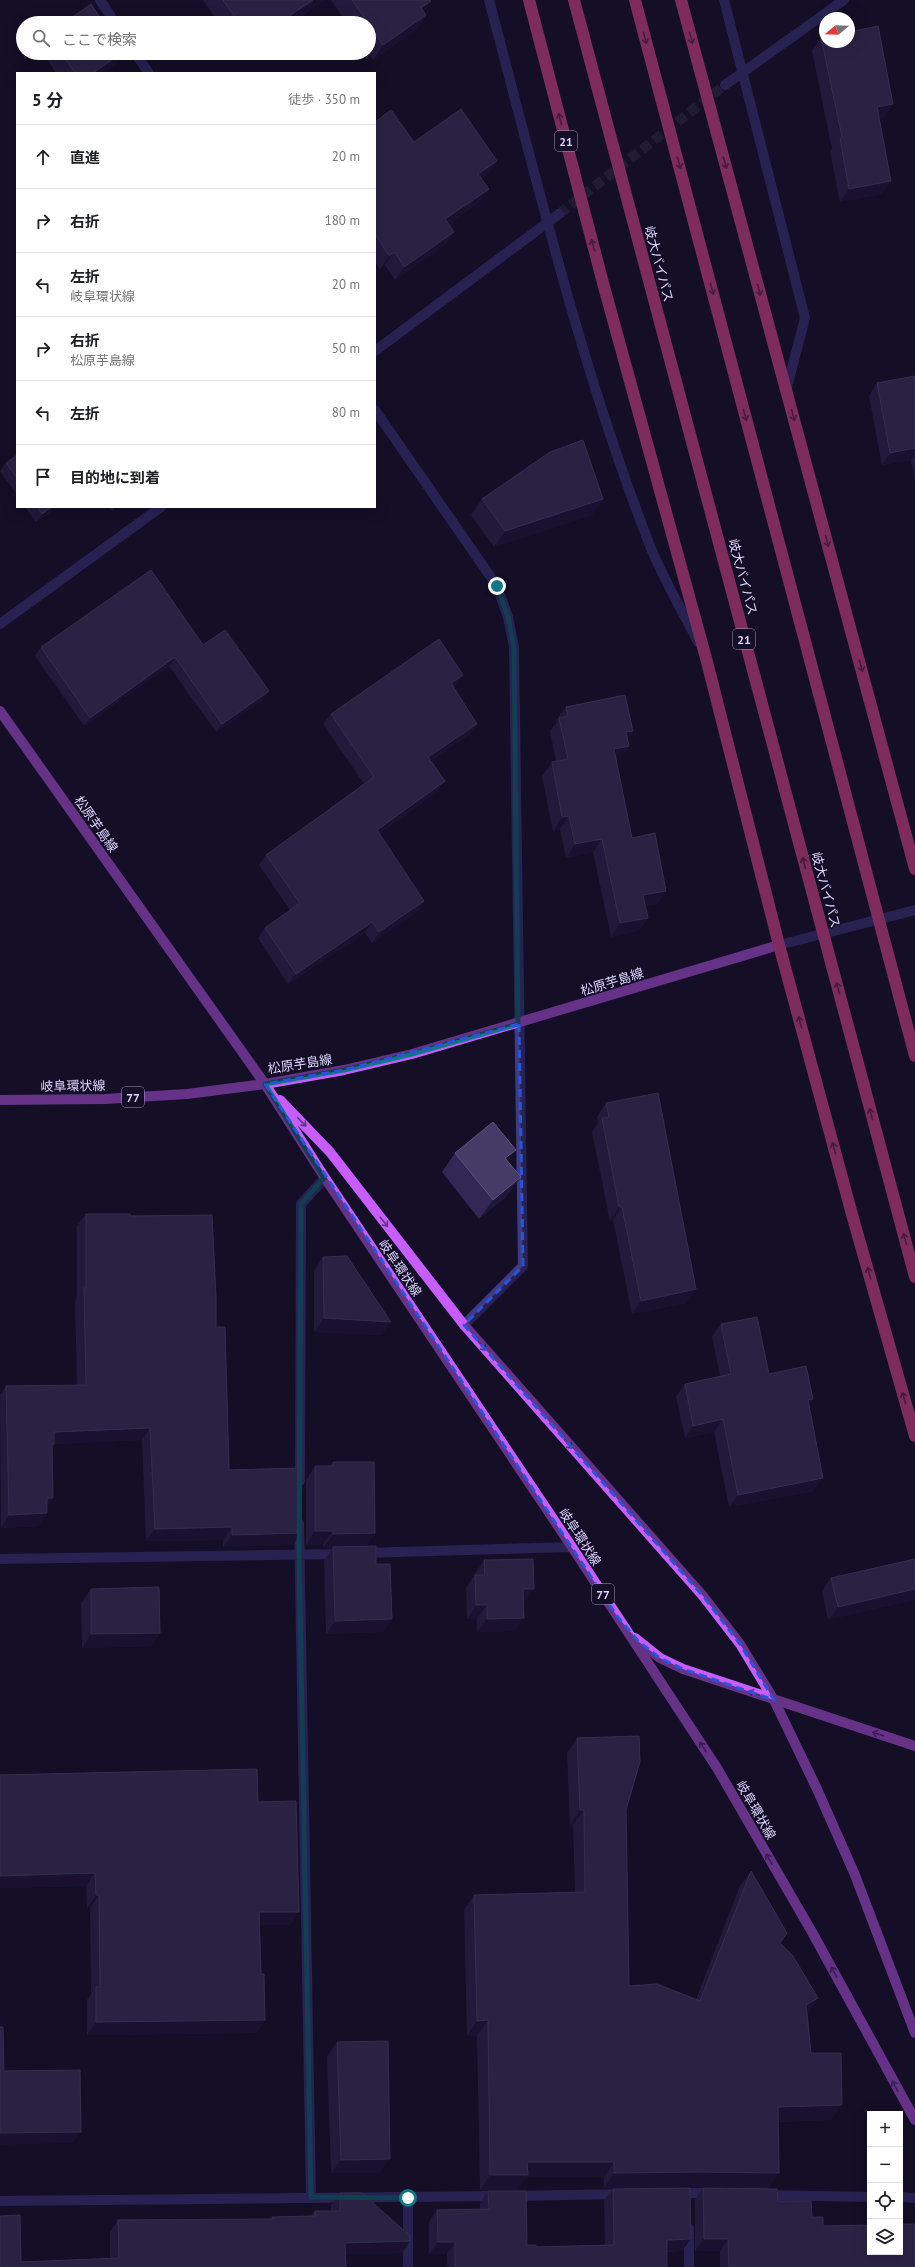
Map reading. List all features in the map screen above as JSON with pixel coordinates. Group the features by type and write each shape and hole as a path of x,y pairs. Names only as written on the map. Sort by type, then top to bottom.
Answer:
{"highway":[{"name":"21","path":"529,0 603,283 706,658 779,945 853,1218 915,1436"},
{"name":"岐大バイパス","path":"574,0 915,1277"},
{"path":"635,0 915,1056"},
{"path":"681,0 915,868"}],"main road":[{"name":"松原芋島線","path":"0,711 265,1084 366,1065 518,1024 779,945"},
{"name":"岐阜環状線","path":"0,1100 105,1099 179,1095 265,1084"},
{"name":"岐阜環状線","path":"265,1084 324,1178 572,1547 717,1768 812,1932 915,2120"},
{"name":"岐阜環状線","path":"265,1084 330,1152 464,1326 704,1596 740,1644 774,1700 817,1790 855,1875 915,2033"},
{"path":"617,1616 639,1642 660,1658 683,1669 915,1746"}],"street":[{"path":"100,0 110,16"},
{"path":"489,0 548,224 597,397 647,540 706,658"},
{"path":"724,0 804,318 786,391"},
{"path":"726,85 743,71 844,0"},
{"path":"140,60 148,72"},
{"path":"376,350 548,224 559,214"},
{"path":"376,411 497,586 508,617 514,647 518,1024 523,1266 464,1326"},
{"path":"0,624 160,508"},
{"path":"779,945 915,910"},
{"path":"300,1491 301,1204 324,1178"},
{"path":"299,1515 311,2197"},
{"path":"0,1559 299,1555 572,1547"},
{"path":"665,2193 688,2197 720,2194"},
{"path":"0,2201 311,2197 408,2198 634,2194"},
{"path":"751,2194 867,2197"},
{"path":"903,2197 915,2198"},
{"path":"408,2198 408,2267"},
{"path":"688,2215 689,2267"}],"highlighted area":[{"path":"519,1024 523,1266 464,1325 703,1596 740,1644 774,1700 683,1669 660,1658 639,1642 617,1616 265,1084 344,1070"}],"building":[{"path":"223,0 313,0 289,16 234,16"},
{"path":"352,0 431,1 421,8 426,15 383,45 376,35 376,16 363,16"},
{"path":"91,4 99,16 74,16"},
{"path":"878,26 893,104 877,107 891,181 849,189 840,138 842,137 823,48 855,48 855,31"},
{"path":"66,60 112,60 94,72 74,72"},
{"path":"461,109 497,161 478,174 489,189 445,219 454,232 404,267 395,252 389,256 376,236 376,121 391,110 414,142"},
{"path":"915,376 915,448 890,453 877,383"},
{"path":"583,440 603,499 505,531 482,499 550,452"},
{"path":"16,456 16,477 6,463"},
{"path":"38,508 51,508 42,514"},
{"path":"151,570 203,645 225,630 269,691 222,724 175,657 90,718 41,647"},
{"path":"439,639 463,675 451,683 477,724 428,757 445,781 377,830 424,901 379,932 372,922 296,974 265,928 300,903 266,855 374,777 331,714"},
{"path":"625,695 633,731 626,732 629,746 614,749 632,838 655,833 666,891 643,895 648,918 620,923 602,839 575,844 569,816 562,817 552,762 568,759 559,718 568,716 566,707"},
{"path":"658,1093 696,1289 641,1301 622,1207 619,1207 602,1118 609,1117 606,1103"},
{"path":"493,1122 516,1150 505,1158 521,1177 493,1200 455,1153"},
{"path":"86,1214 130,1214 130,1216 212,1215 216,1327 225,1327 229,1470 302,1468 301,1533 232,1535 232,1527 155,1529 150,1428 54,1432 54,1444 52,1444 53,1498 47,1498 47,1513 9,1515 6,1386 86,1385 84,1288 86,1288"},
{"path":"347,1256 391,1322 324,1318 323,1257"},
{"path":"757,1317 769,1374 806,1366 813,1399 808,1400 823,1478 738,1495 723,1419 693,1426 685,1384 731,1374 721,1324"},
{"path":"333,1462 374,1462 375,1533 333,1534 333,1531 315,1531 315,1466 333,1466"},
{"path":"376,1546 376,1564 390,1564 392,1619 335,1621 333,1547"},
{"path":"533,1559 534,1589 523,1589 524,1618 487,1619 487,1605 476,1605 475,1575 485,1575 484,1560"},
{"path":"915,1559 915,1589 838,1607 831,1578"},
{"path":"159,1587 160,1633 91,1634 91,1589"},
{"path":"639,1736 640,1762 626,1810 629,1986 657,1984 700,2001 751,1871 787,1933 780,1943 793,1956 818,1998 806,2005 811,2053 841,2053 842,2105 778,2107 779,2173 614,2173 614,2162 527,2162 528,2175 490,2175 488,2020 477,2021 474,1895 585,1892 584,1810 580,1810 577,1738"},
{"path":"257,1769 258,1802 296,1801 299,1912 259,1912 261,1974 264,1974 265,2020 96,2022 96,1987 100,1987 99,1895 96,1895 95,1873 0,1876 0,1775"},
{"path":"0,2027 3,2027 4,2071 80,2070 81,2132 0,2133"},
{"path":"388,2041 390,2159 341,2160 337,2042"},
{"path":"690,2188 691,2239 667,2240 667,2267 455,2267 455,2242 438,2242 437,2210 489,2209 488,2191 526,2191 527,2245 536,2245 536,2247 614,2245 613,2189"},
{"path":"703,2188 777,2189 778,2201 811,2201 812,2217 823,2217 823,2226 867,2225 867,2255 903,2255 903,2224 915,2224 915,2267 729,2267 728,2239 704,2239"},
{"path":"340,2193 362,2193 410,2236 410,2241 345,2243 346,2267 0,2267 0,2216 20,2215 21,2262 119,2258 118,2220 273,2219 272,2217 315,2216 315,2211 340,2211"}],"tunnel":[{"path":"559,214 725,85"}],"route":[{"path":"408,2198 311,2197 299,1555 301,1204 324,1178 265,1084 344,1070 412,1054 518,1024 514,647 508,617 497,586"}]}
